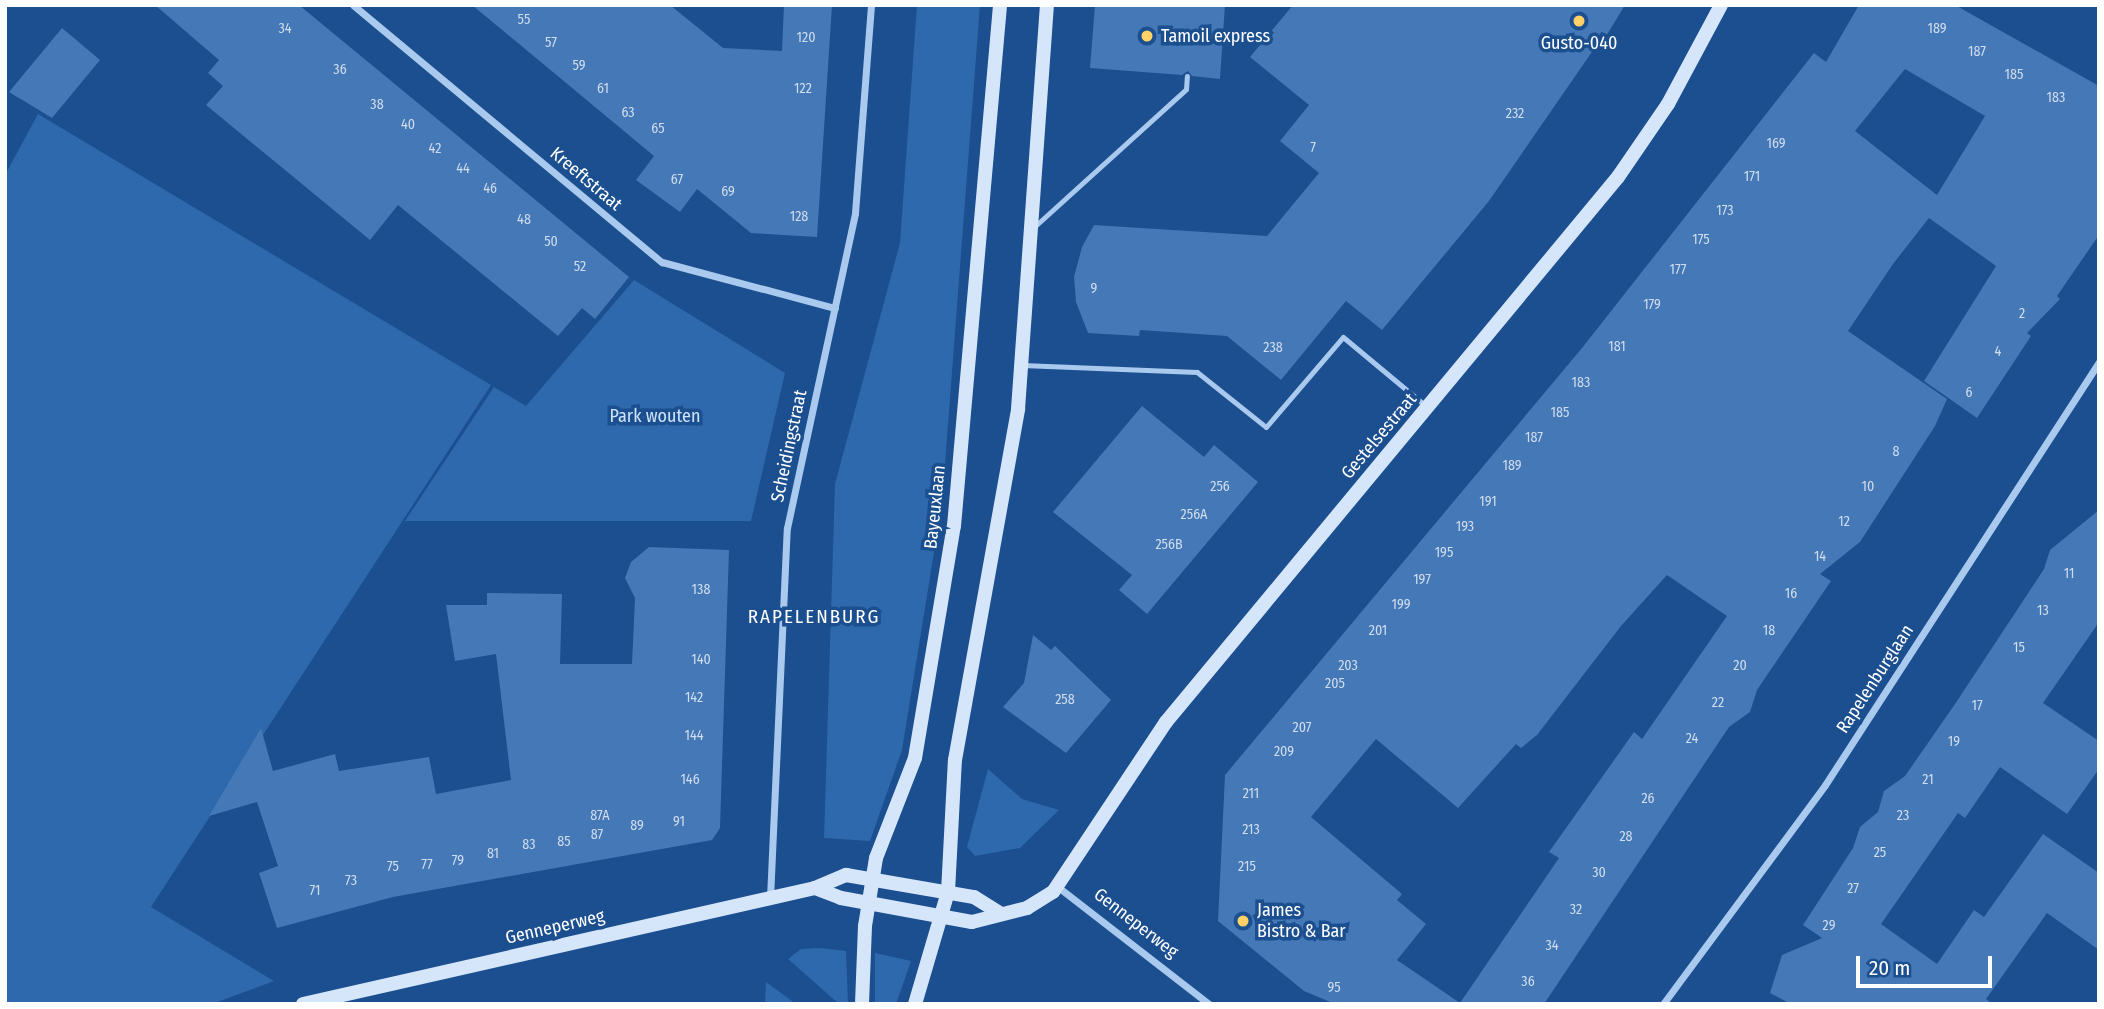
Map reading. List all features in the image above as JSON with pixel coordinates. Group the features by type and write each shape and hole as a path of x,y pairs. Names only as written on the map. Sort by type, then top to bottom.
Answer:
{"street":[{"name":"Kreeftstraat","path":"353,5 662,262 835,308"},
{"name":"Scheidingstraat","path":"770,898 787,528 855,213 871,5"},
{"name":"Bayeuxlaan","path":"862,1004 868,901 873,879 915,758 954,526 1000,5"},
{"path":"915,1004 944,916 948,892 955,760 1018,409 1034,227 1047,5"},
{"name":"Gestelsestraat","path":"1058,887 1166,722 1618,177 1668,104 1721,5"},
{"name":"Rapelenburglaan","path":"1663,1004 1825,785 2099,362"},
{"name":"Genneperweg","path":"303,1004 815,888 846,875 974,897 1000,913"},
{"name":"Genneperweg","path":"1058,887 1209,1004"},
{"path":"815,888 841,898 972,922 1037,904 1058,887"}],"lane":[{"path":"1034,227 1186,89 1187,76"},
{"path":"1022,365 1197,372 1266,427 1343,337 1428,408"}],"green space":[{"path":"917,5 980,5 942,503 902,750 870,841 824,838 835,484 900,243"},
{"path":"38,114 491,385 151,907 274,981 212,1004 5,1004 5,175"},
{"name":"Park wouten","path":"634,280 785,373 751,521 405,521 494,387 526,406"},
{"path":"988,769 1022,799 1059,810 1020,848 975,856 967,847"},
{"path":"801,949 846,951 848,1004 839,1004 788,959"},
{"path":"875,953 911,961 896,1004 875,1004"},
{"path":"766,982 796,1004 765,1004"}],"building":[{"path":"155,5 299,5 629,277 595,319 582,308 558,336 398,205 370,240 206,105 223,86 208,73 219,60"},
{"path":"472,5 670,5 723,48 782,51 784,5 832,5 817,237 751,233 697,189 680,212 636,180 654,156"},
{"path":"1095,5 1225,5 1220,79 1192,76 1188,71 1182,75 1090,68"},
{"path":"1293,5 1625,5 1597,51 1594,49 1489,201 1382,330 1346,301 1281,380 1227,336 1140,330 1139,336 1088,333 1076,302 1074,277 1082,247 1094,225 1267,236 1319,173 1280,141 1309,105 1250,57"},
{"path":"1859,5 1955,5 2099,86 2099,235 2057,296 2060,299 2027,333 2031,336 1977,418 1924,381 1996,266 1929,218 1893,264 1848,331 1947,399 1935,426 1860,542 1820,574 1831,581 1757,690 1750,712 1729,727 1544,1004 1335,1004 1304,991 1218,921 1225,775 1582,348 1814,53 1826,62","holes":["1905,69 1985,116 1937,195 1855,131","1667,575 1727,616 1642,739 1634,732 1549,852 1559,858 1460,1003 1397,960 1426,924 1397,900 1402,894 1311,817 1376,739 1458,808 1516,744 1521,748 1537,735 1621,626"]},
{"path":"62,28 100,60 52,118 9,92"},
{"path":"1142,406 1204,457 1214,445 1258,482 1147,614 1119,590 1132,575 1053,512"},
{"path":"2099,510 2099,622 2043,703 2099,741 2099,769 2067,814 2000,767 1965,818 1958,813 1881,924 1937,964 1974,910 1984,917 2043,834 2099,873 2099,950 2047,913 1986,999 1992,1004 1791,1004 1770,993 1782,955 1822,938 1803,925 1853,848 1860,827 1878,812 1884,791 1905,776 1955,704 2044,569 2050,550"},
{"path":"649,547 729,550 720,828 712,840 393,897 277,928 259,873 278,866 257,802 209,816 261,728 273,771 335,754 339,771 429,757 436,794 511,780 496,654 455,661 446,605 487,605 487,593 562,594 560,664 632,664 635,598 625,578 631,562"},
{"path":"1033,635 1051,650 1055,646 1111,700 1066,753 1003,707 1024,683"}],"place":[{"name":"Gusto-040","path":"1579,21"},
{"name":"Tamoil express","path":"1147,36"},
{"name":"James Bistro & Bar","path":"1243,921"}],"district":[{"name":"RAPELENBURG","path":"814,617"}]}
